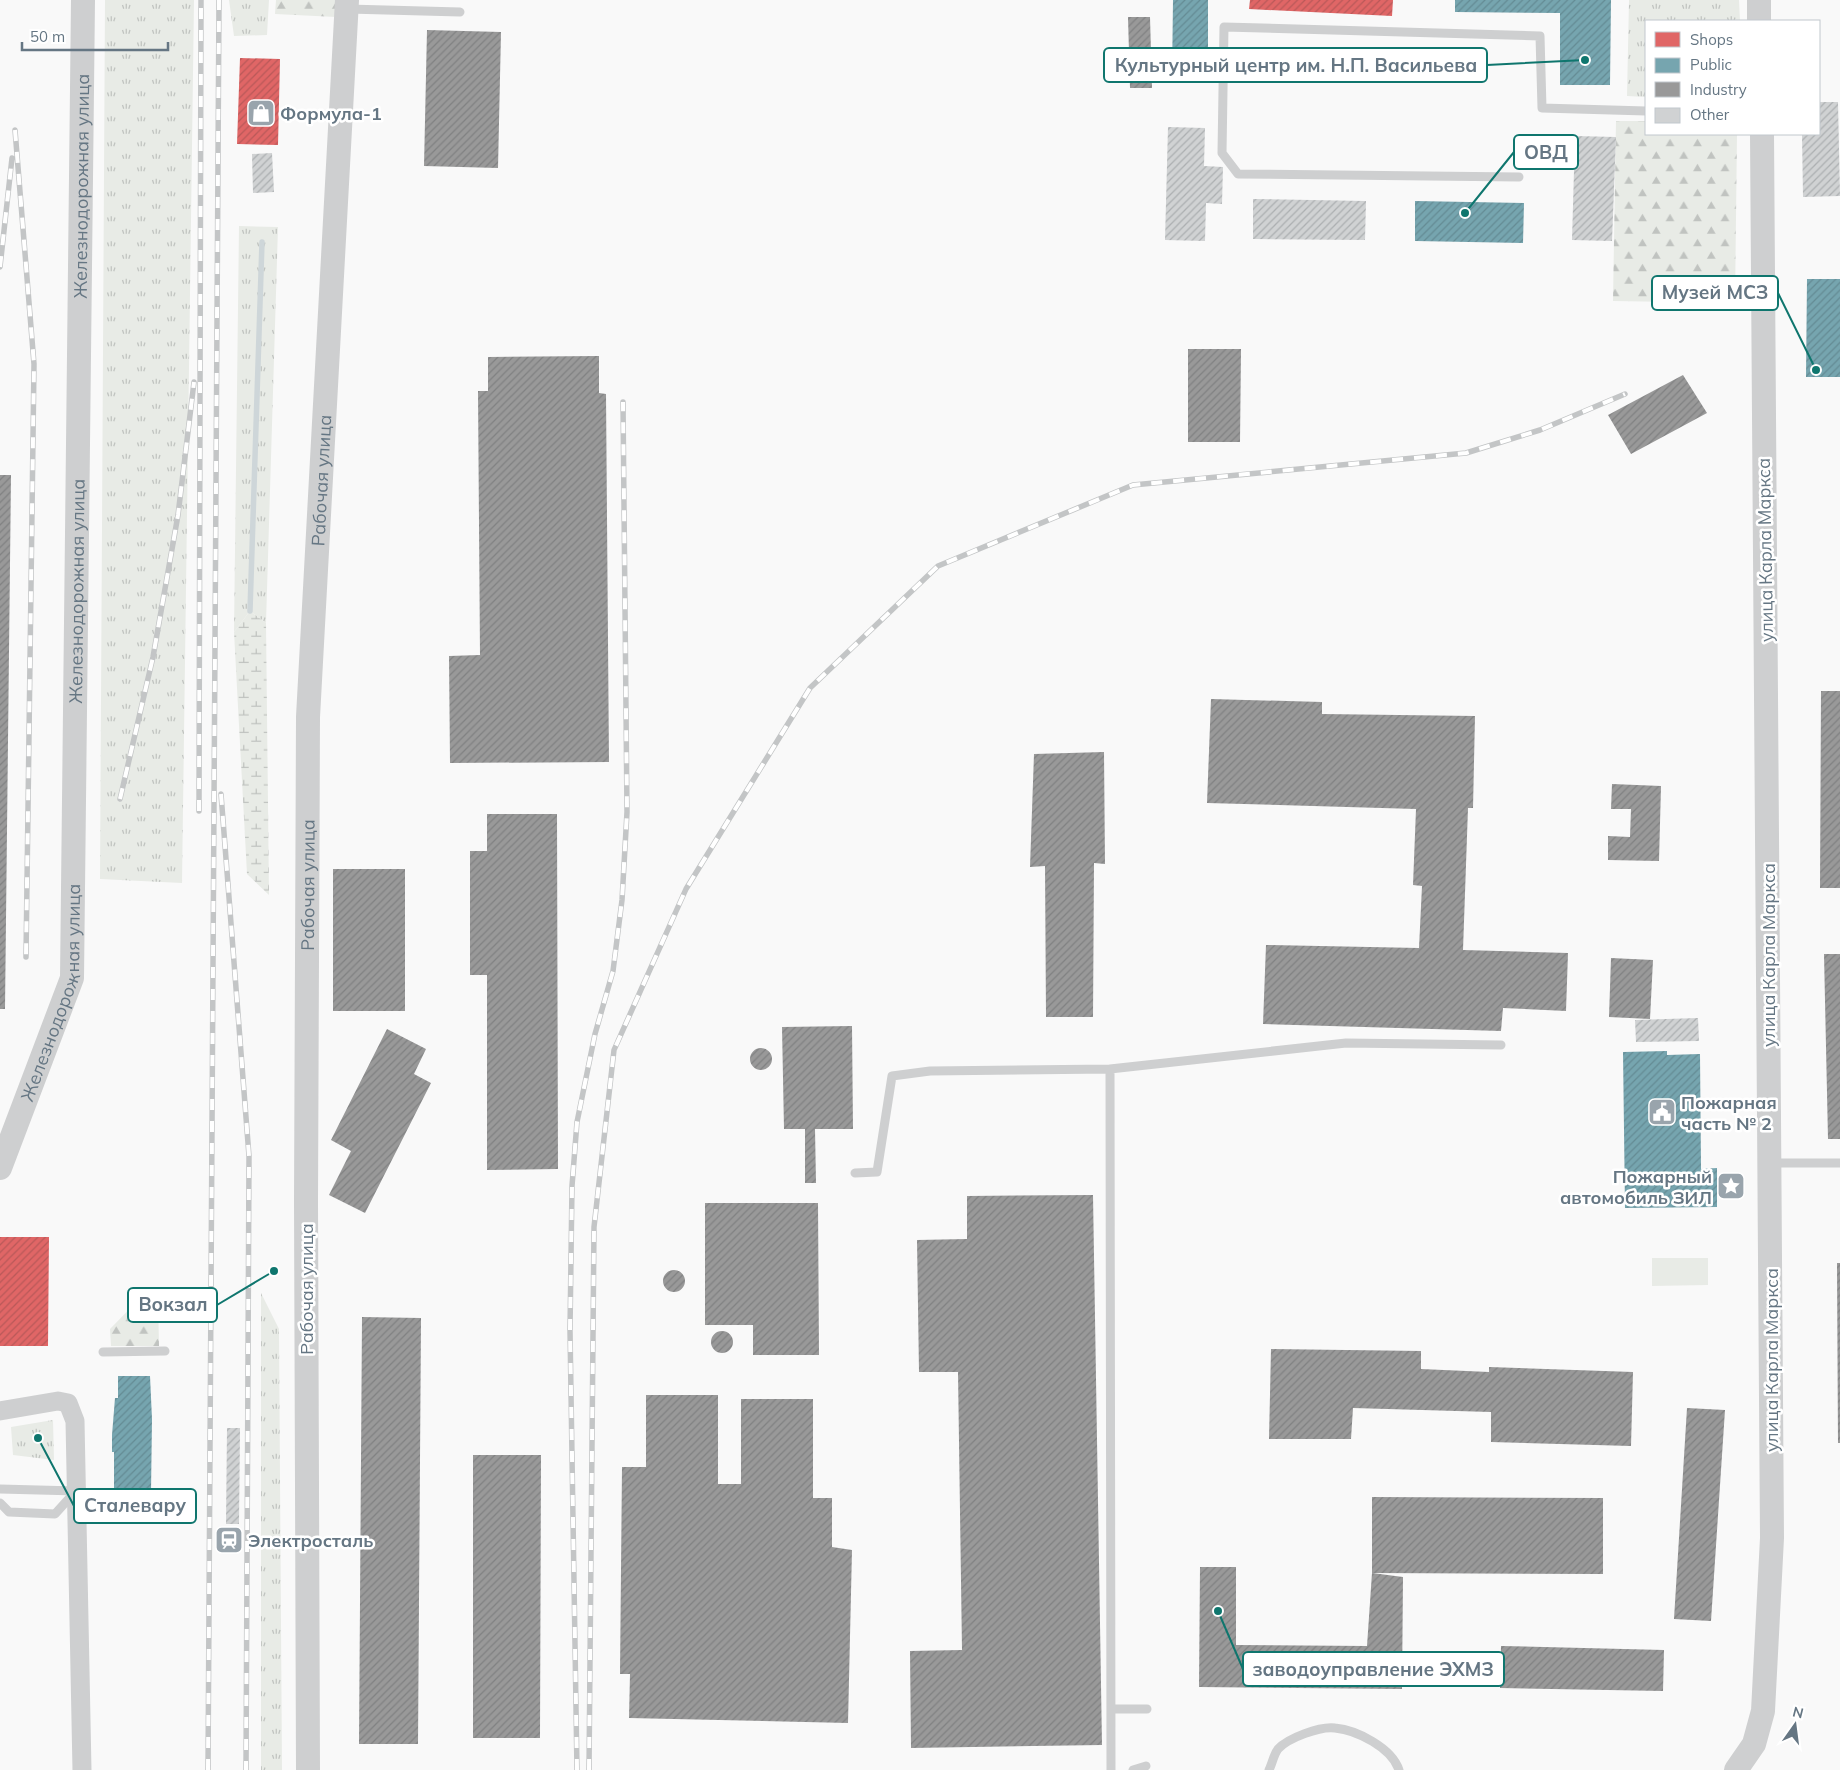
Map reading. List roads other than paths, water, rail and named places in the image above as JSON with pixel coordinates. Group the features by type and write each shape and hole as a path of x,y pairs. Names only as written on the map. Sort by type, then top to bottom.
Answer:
{"street":[{"name":"Железнодорожная улица","path":"0,1168 72,978 83,0"},
{"path":"1759,0 1760,20"},
{"name":"Рабочая улица","path":"308,1770 306,1192 308,718 346,4"},
{"name":"улица Карла Маркса","path":"1736,1770 1754,1744 1763,1711 1772,1538 1762,135"},
{"path":"0,1411 58,1401 68,1403 76,1421 82,1770"}],"lane":[{"path":"346,4 460,12"},
{"path":"1518,177 1238,174 1222,153 1224,27 1540,36 1542,108 1645,111"},
{"path":"855,1173 877,1172 892,1076 930,1071 1110,1069 1346,1043 1501,1045"},
{"path":"1110,1069 1111,1770"},
{"path":"1769,1163 1840,1163"},
{"path":"103,1352 165,1351"},
{"path":"0,1489 77,1491"},
{"path":"0,1503 10,1512 55,1514 77,1491"},
{"path":"1111,1709 1147,1709"},
{"path":"1269,1770 1278,1749 1300,1735 1334,1728 1371,1740 1391,1754 1399,1770"},
{"path":"1133,1770 1146,1766"}],"waterway":[{"path":"250,611 262,242"}],"railway":[{"path":"199,811 201,0"},
{"path":"208,1770 219,0"},
{"path":"15,130 34,364 26,957"},
{"path":"0,267 12,158"},
{"path":"120,799 153,657 178,515 194,382"},
{"path":"589,1770 594,1227 614,1050 686,889 810,688 938,566 1133,485 1466,453 1540,430 1625,394"},
{"path":"577,1770 570,1330 572,1186 577,1122 595,1034 613,971 622,900 627,812 623,402"},
{"path":"221,794 249,1156 246,1770"}],"place":[{"name":"Культурный центр им. Н.П. Васильева","path":"1585,60"},
{"name":"Формула-1","path":"261,113"},
{"name":"ОВД","path":"1465,213"},
{"name":"Музей МСЗ","path":"1816,370"},
{"name":"Пожарная часть № 2","path":"1662,1112"},
{"name":"Пожарный автомобиль ЗИЛ","path":"1731,1186"},
{"name":"Вокзал","path":"274,1271"},
{"name":"Сталевару","path":"38,1438"},
{"name":"Электросталь","path":"229,1540"},
{"name":"заводоуправление ЭХМЗ","path":"1218,1611"}]}
